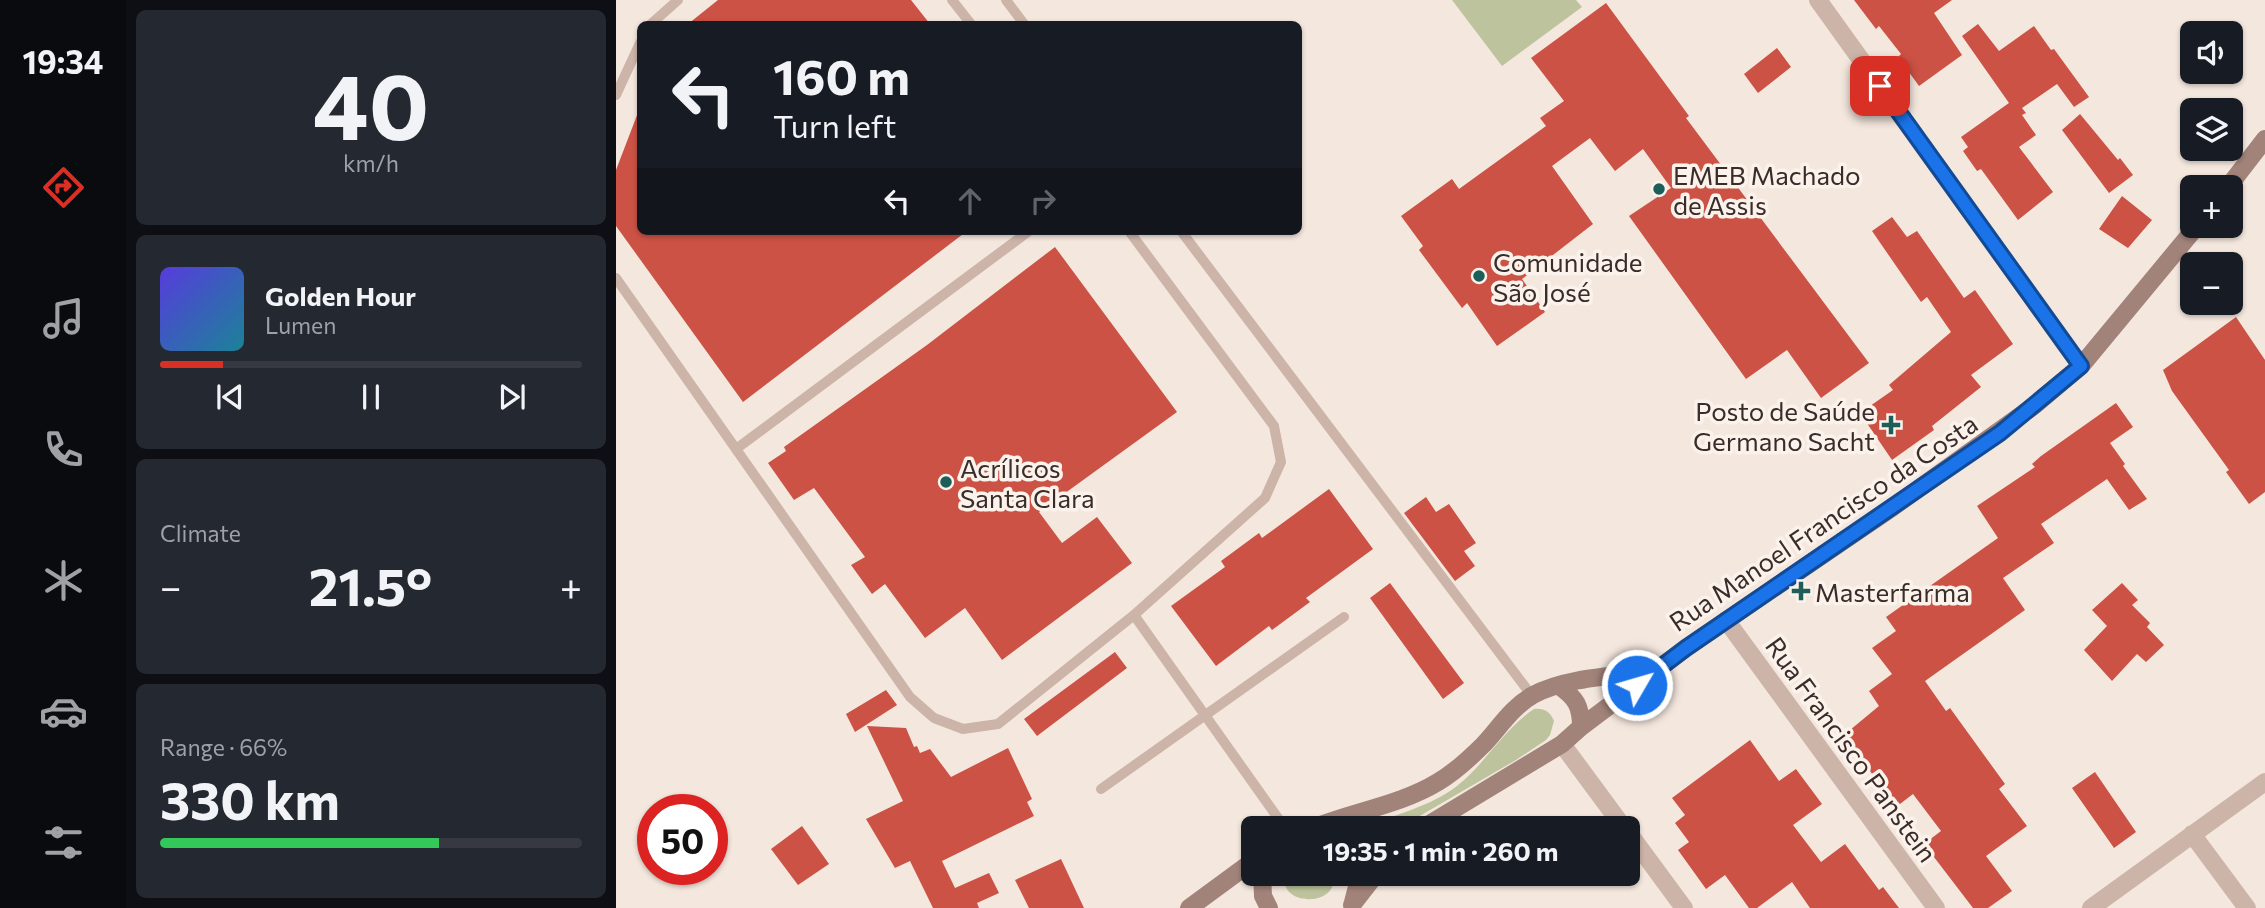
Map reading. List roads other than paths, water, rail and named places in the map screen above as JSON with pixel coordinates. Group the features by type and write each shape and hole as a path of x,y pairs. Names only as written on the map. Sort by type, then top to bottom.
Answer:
{"main road":[{"path":"2237,175 2265,139"},
{"name":"Rua Manoel Francisco da Costa","path":"1346,816 1379,807 1440,781 1465,762 1514,710 1532,696 1590,679 1656,670 2000,433 2081,366 2187,238"},
{"path":"1443,816 1562,744 1656,670"},
{"path":"1559,686 1578,702 1581,727"},
{"path":"1189,908 1241,871"},
{"path":"1263,886 1263,896 1269,908"},
{"path":"1351,906 1356,886"},
{"path":"1351,906 1367,886"}],"street":[{"path":"1818,0 2081,366"},
{"name":"Rua Francisco Panstein","path":"1726,620 1936,908"},
{"path":"1562,744 1615,816"},
{"path":"2091,908 2265,782"},
{"path":"2192,834 2247,908"},
{"path":"1640,848 1684,908"}],"lane":[{"path":"654,21 678,0"},
{"path":"952,0 969,21"},
{"path":"1006,0 1022,21"},
{"path":"616,95 637,50"},
{"path":"736,449 1025,235"},
{"path":"616,278 910,698 934,718 963,729 998,724 1134,615 1265,498 1281,462 1274,426 1132,235"},
{"path":"1184,235 1532,696"},
{"path":"1134,615 1277,816"},
{"path":"1101,789 1344,617"}],"place":[{"name":"EMEB Machado de Assis","path":"1659,189"},
{"name":"Comunidade São José","path":"1479,276"},
{"name":"Posto de Saúde Germano Sacht","path":"1891,425"},
{"name":"Acrílicos Santa Clara","path":"946,482"},
{"name":"Masterfarma","path":"1801,591"}]}
